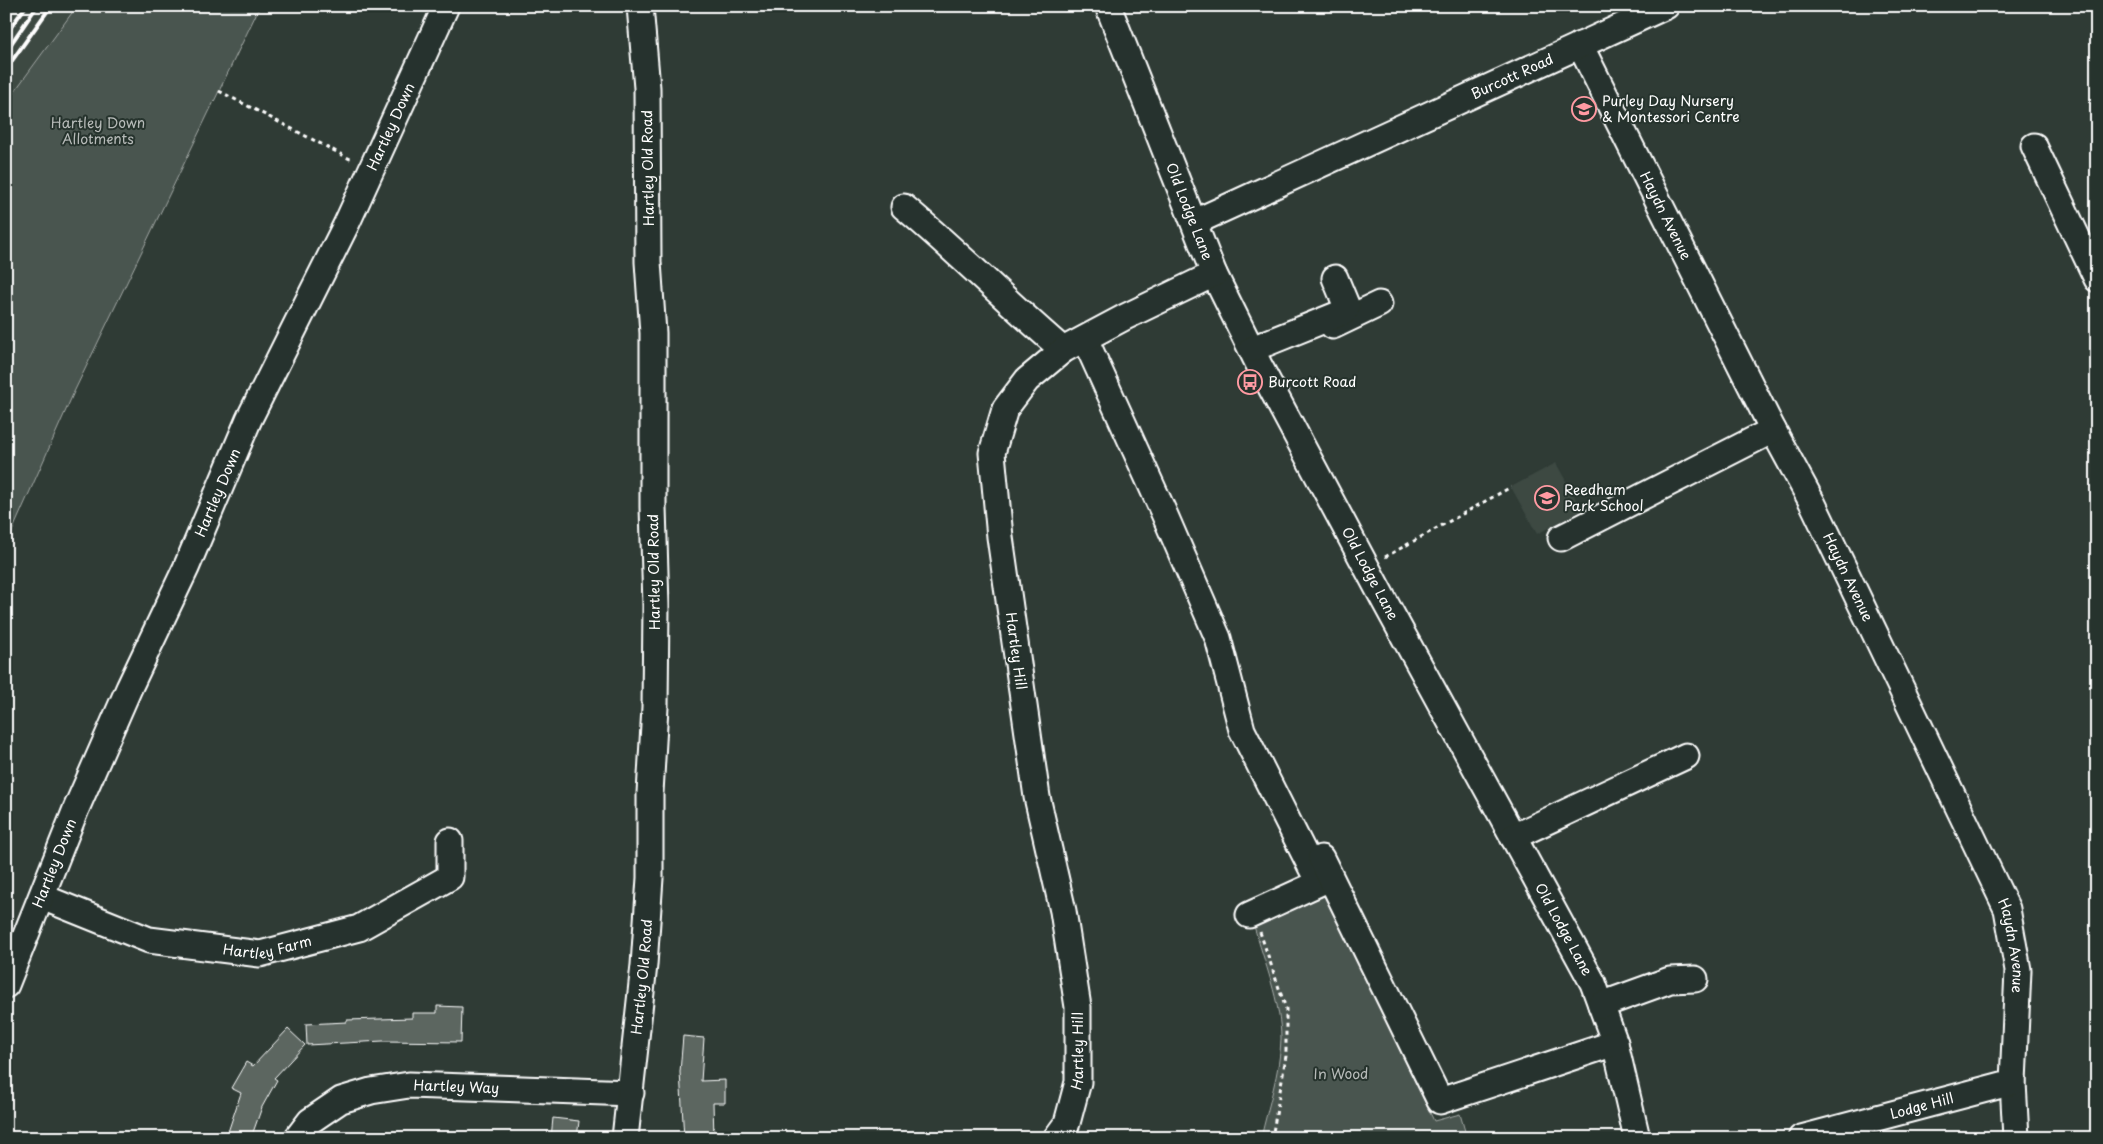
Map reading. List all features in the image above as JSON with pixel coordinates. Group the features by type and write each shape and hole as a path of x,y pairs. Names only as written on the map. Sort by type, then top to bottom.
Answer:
{"street":[{"name":"Hartley Down","path":"6,985 80,801 125,696 186,568 249,419 346,225 446,6"},
{"name":"Hartley Old Road","path":"625,1138 631,1093 650,878 650,793 655,707 656,606 653,507 653,333 648,262 647,88 640,6"},
{"name":"Old Lodge Lane","path":"1108,6 1214,274 1366,567 1586,971 1615,1043 1637,1138"},
{"name":"Burcott Road","path":"1195,222 1666,6"},
{"name":"Haydn Avenue","path":"1580,44 1773,430 1813,504 2007,909 2018,970 2013,1082 2016,1138"},
{"path":"2034,146 2097,279"},
{"path":"904,207 1074,344 1164,510 1218,638 1242,730 1319,883 1254,922"},
{"name":"Hartley Hill","path":"1056,1138 1067,1123 1078,1082 1078,1008 1064,911 1036,797 1000,537 992,453 1005,409 1027,380 1074,344 1214,274"},
{"path":"1255,355 1344,312 1347,307 1335,278"},
{"path":"1255,355 1379,304"},
{"path":"1561,538 1773,430"},
{"path":"1513,837 1686,756"},
{"path":"1292,798 1440,1101 1615,1043"},
{"name":"Hartley Farm","path":"42,897 149,940 260,954 359,928 450,877 450,841"},
{"path":"1601,1005 1670,980 1695,980"},
{"name":"Lodge Hill","path":"1801,1138 2013,1082"},
{"name":"Hartley Way","path":"297,1138 310,1121 341,1100 371,1091 409,1085 631,1093"}],"path":[{"path":"219,91 371,169"},
{"path":"1366,567 1511,487"},
{"path":"1254,922 1286,1009 1286,1056 1272,1138"}],"shaded area":[{"path":"6,6 77,6 6,103"},
{"name":"Reedham Park School","path":"1556,463 1582,510 1537,534 1511,487"}],"green space":[{"name":"Hartley Down Allotments","path":"77,6 260,6 74,392 6,545 6,103"},
{"name":"In Wood","path":"1324,893 1434,1121 1460,1114 1467,1138 1261,1138 1276,1076 1281,1039 1275,997 1254,926"}],"building":[{"path":"437,1006 462,1007 461,1042 383,1041 307,1045 306,1024 347,1022 347,1020 412,1018 412,1013 437,1013"},
{"path":"288,1029 305,1045 274,1078 277,1080 262,1107 251,1138 226,1138 241,1093 231,1088 246,1062 253,1066"},
{"path":"683,1036 704,1038 701,1081 725,1080 725,1103 713,1103 714,1138 684,1138 680,1072"},
{"path":"553,1118 579,1121 577,1138 551,1138"}],"railway":[{"path":"6,16 13,6"},
{"path":"6,34 26,6"},
{"path":"6,51 37,6"},
{"path":"6,69 51,6"}],"place":[{"name":"Purley Day Nursery & Montessori Centre","path":"1584,109"},
{"name":"Burcott Road","path":"1250,382"},
{"name":"Reedham Park School","path":"1547,498"}]}
